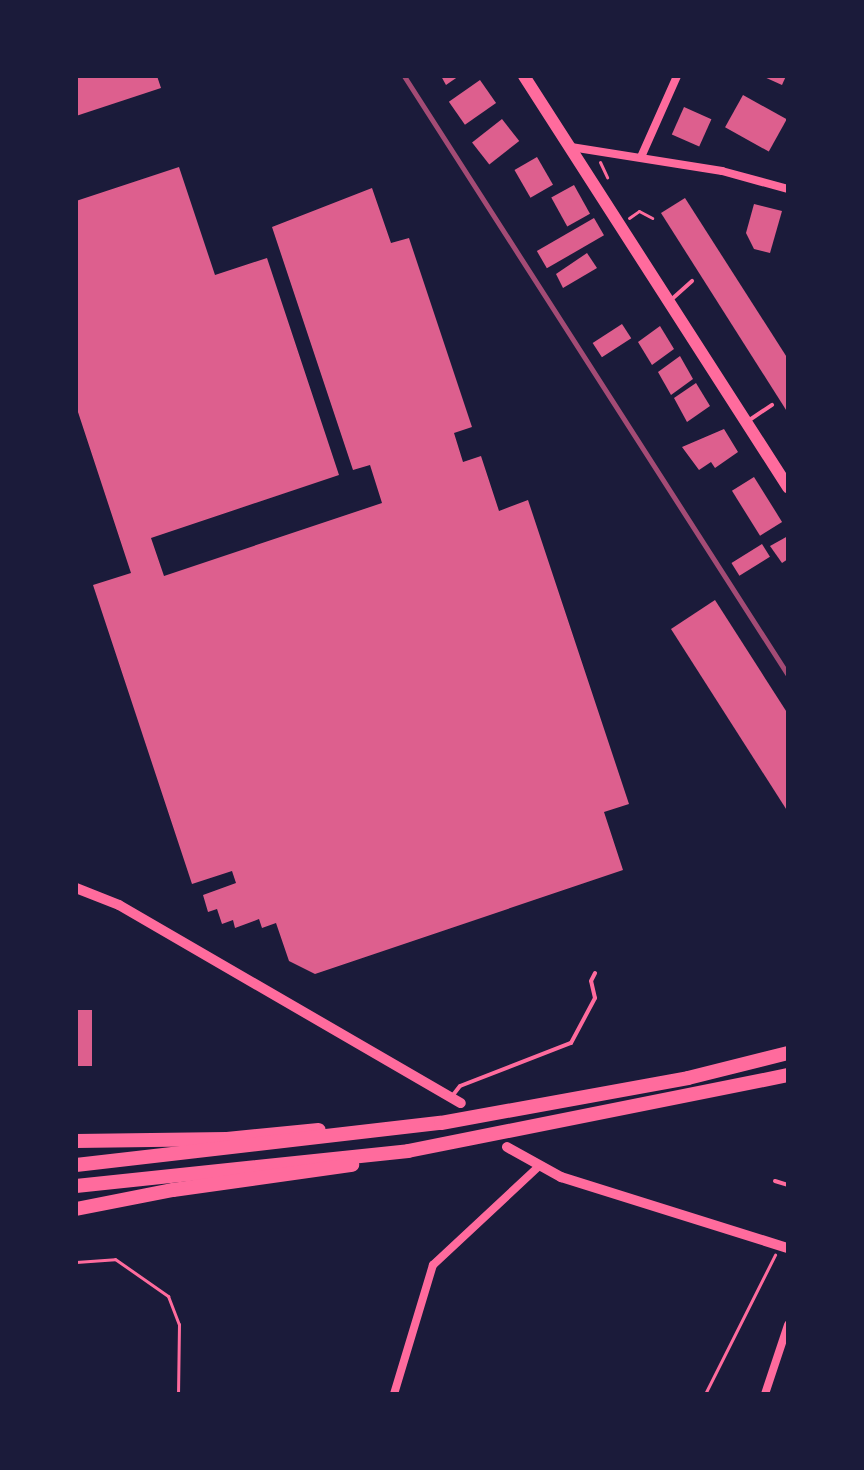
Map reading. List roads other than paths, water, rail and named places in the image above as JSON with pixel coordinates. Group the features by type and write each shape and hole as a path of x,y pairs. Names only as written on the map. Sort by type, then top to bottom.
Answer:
{"highway":[{"path":"76,1165 380,1131 607,1094 788,1053"},
{"path":"76,1209 173,1190 324,1172 408,1151 705,1096 788,1075"},
{"path":"76,1141 380,1131"},
{"path":"76,1186 408,1151"}],"main road":[{"path":"524,76 788,488"}],"street":[{"path":"641,157 677,76"},
{"path":"571,147 641,157 788,189"},
{"path":"76,888 119,905 456,1100"},
{"path":"507,1147 537,1168 783,1247"},
{"path":"394,1394 433,1265 537,1168"},
{"path":"765,1394 788,1325"}],"lane":[{"path":"670,300 692,281"},
{"path":"746,422 772,405"},
{"path":"456,1100 460,1086 571,1043 595,998 591,981 595,973"},
{"path":"775,1181 788,1185"}],"railway":[{"path":"404,76 788,675"}]}
